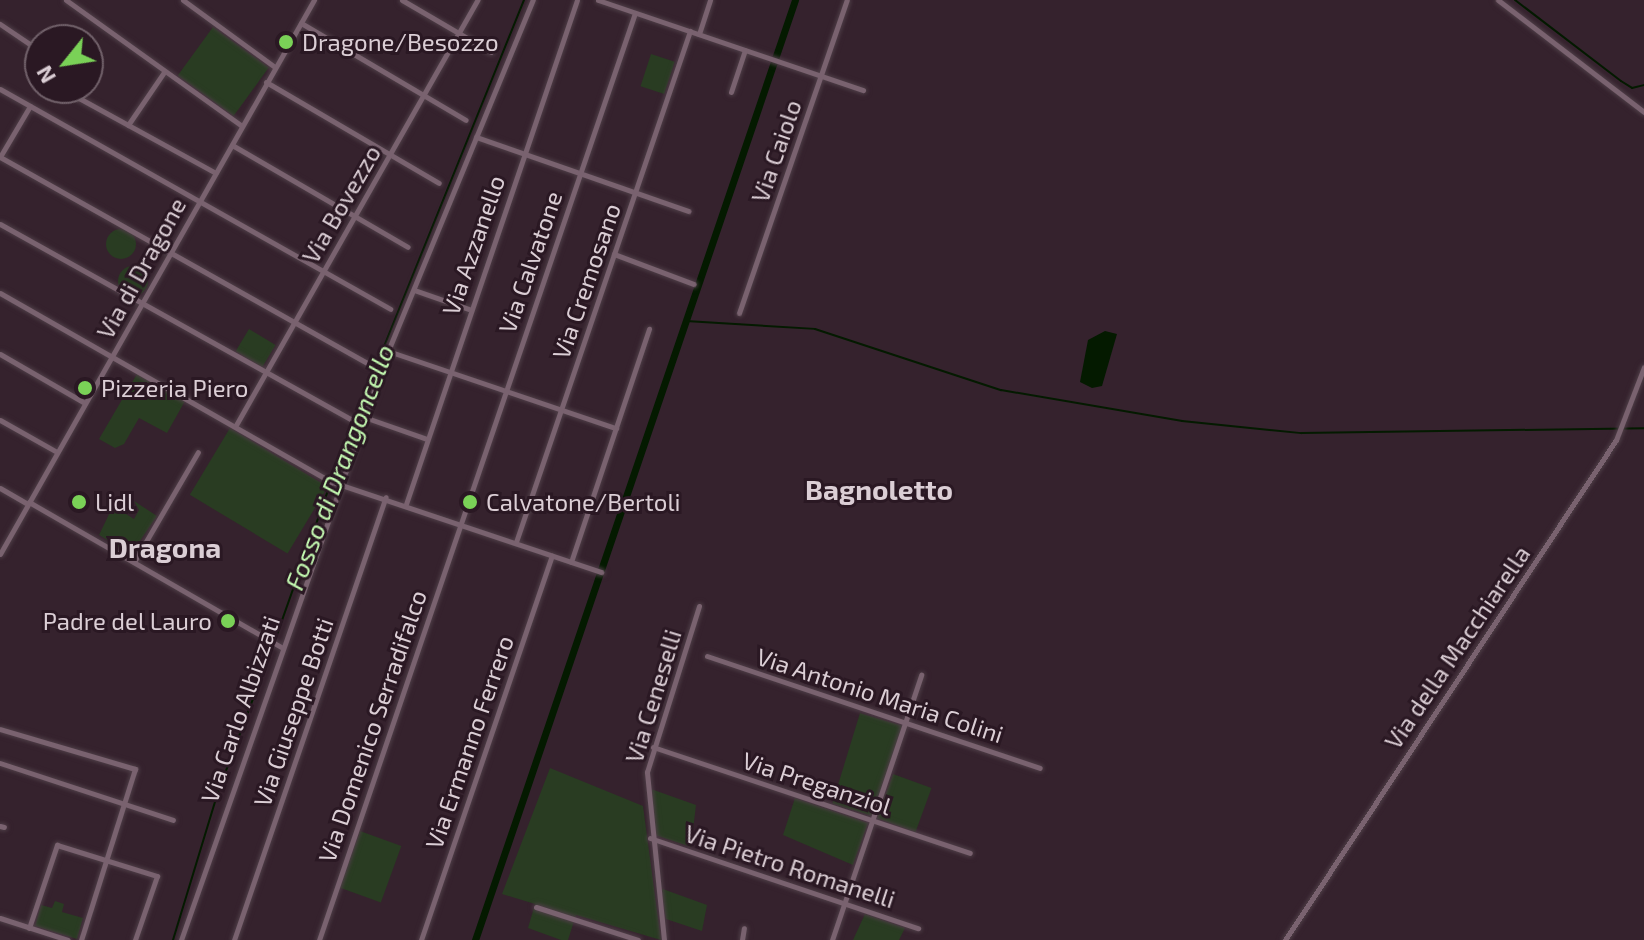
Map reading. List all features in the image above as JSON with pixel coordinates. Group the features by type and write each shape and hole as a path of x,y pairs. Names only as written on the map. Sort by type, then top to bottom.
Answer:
{"street":[{"path":"66,0 242,126"},
{"path":"183,0 275,67"},
{"name":"Via di Dragone","path":"0,553 314,0"},
{"path":"402,0 491,52"},
{"name":"Via Bovezzo","path":"236,425 477,0"},
{"name":"Via Carlo Albizzati","path":"181,940 281,647 388,351 533,0"},
{"name":"Via Azzanello","path":"406,504 469,309 577,0"},
{"path":"598,0 863,90"},
{"path":"699,34 710,0"},
{"name":"Via Caiolo","path":"739,313 847,0"},
{"path":"1498,0 1644,112"},
{"name":"Via Calvatone","path":"460,523 635,13"},
{"path":"301,22 466,120"},
{"path":"0,24 24,40"},
{"name":"Via Cremosano","path":"516,542 690,31"},
{"path":"731,92 745,50"},
{"path":"128,125 164,72"},
{"path":"266,82 439,183"},
{"path":"0,89 390,309"},
{"path":"90,104 216,173"},
{"path":"30,106 0,157 369,364"},
{"path":"476,137 689,211"},
{"path":"232,145 408,247"},
{"path":"0,224 350,419"},
{"path":"614,254 694,284"},
{"path":"414,290 469,309"},
{"path":"0,293 325,478 601,572"},
{"path":"571,562 649,329"},
{"path":"388,351 616,428"},
{"path":"0,354 85,403"},
{"name":"Via della Macchiarella","path":"1285,940 1616,440 1644,367"},
{"path":"364,417 427,439"},
{"path":"0,420 57,452"},
{"path":"134,562 198,452"},
{"path":"0,488 281,647"},
{"name":"Via Giuseppe Botti","path":"234,940 386,497"},
{"name":"Via Domenico Serradifalco","path":"319,940 460,523"},
{"name":"Via Ermanno Ferrero","path":"421,940 552,556"},
{"name":"Via Ceneselli","path":"664,940 650,838 646,780 653,747 699,606"},
{"name":"Via Antonio Maria Colini","path":"707,656 1040,768"},
{"path":"832,940 921,675"},
{"path":"0,729 135,769 81,940"},
{"name":"Via Preganziol","path":"653,747 970,853"},
{"path":"0,763 126,801 173,820"},
{"name":"Via Pietro Romanelli","path":"650,838 918,928"},
{"path":"29,928 57,845 157,876 135,940"},
{"path":"536,907 638,940"},
{"path":"0,918 68,940"},
{"path":"742,940 744,928"}],"shaded area":[{"path":"213,27 269,68 234,116 178,76"},
{"path":"651,54 675,62 664,94 640,86"},
{"path":"121,229 131,234 136,244 131,254 121,259 111,254 106,244 111,234"},
{"path":"133,266 139,267 147,275 147,287 139,295 133,296 127,295 119,287 118,281 119,275 127,267"},
{"path":"249,329 276,345 262,367 236,351"},
{"path":"1105,331 1117,334 1102,386 1092,388 1080,382 1088,340"},
{"path":"137,374 185,401 167,433 139,418 124,444 115,448 99,439"},
{"path":"230,428 328,487 288,554 190,495"},
{"path":"134,501 157,516 131,554 99,535 113,506 134,519 139,510"},
{"path":"860,713 902,726 874,817 832,804"},
{"path":"550,768 643,806 661,940 576,915 568,940 561,940 528,928 535,904 502,894"},
{"path":"893,774 932,788 915,832 877,818"},
{"path":"651,789 696,805 691,847 655,835"},
{"path":"795,798 868,823 853,865 783,835"},
{"path":"360,831 401,846 381,902 339,887"},
{"path":"660,888 707,905 702,931 666,919"},
{"path":"55,901 64,904 62,912 83,918 77,939 35,926 41,905 52,908"},
{"path":"865,914 905,928 899,940 853,940"}],"waterway":[{"name":"Fosso di Drangoncello","path":"275,640 343,448 524,0"},
{"path":"475,940 795,0"},
{"name":"Fosso di Drangoncello","path":"1515,0 1621,81 1632,88 1644,85"},
{"path":"686,321 815,329 1001,390 1182,421 1301,433 1644,428"},
{"name":"Fosso di Drangoncello","path":"173,940 218,792 273,646"}],"place":[{"name":"Dragone/Besozzo","path":"286,42"},
{"name":"Pizzeria Piero","path":"85,388"},
{"name":"Lidl","path":"79,502"},
{"name":"Calvatone/Bertoli","path":"470,502"},
{"name":"Padre del Lauro","path":"228,621"}],"district":[{"name":"Bagnoletto","path":"879,489"},
{"name":"Dragona","path":"165,547"}]}
